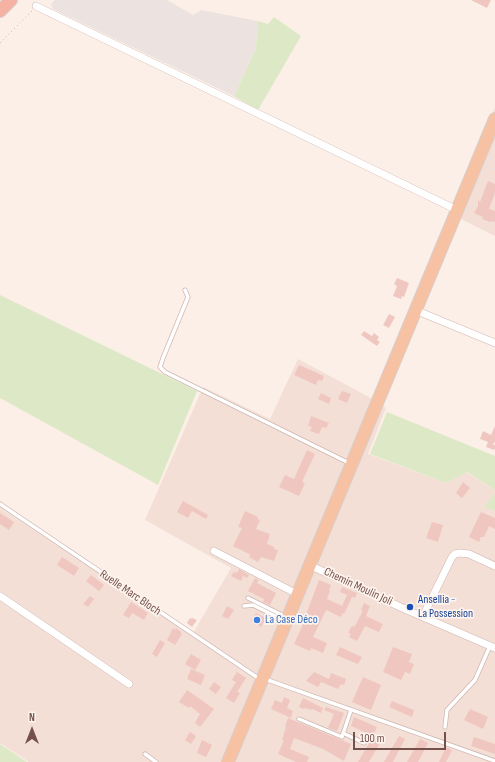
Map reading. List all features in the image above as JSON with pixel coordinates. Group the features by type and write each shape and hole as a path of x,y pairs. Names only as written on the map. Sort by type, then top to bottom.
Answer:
{"highway":[{"path":"0,11 11,0"}],"main road":[{"path":"228,762 296,594 495,119"}],"street":[{"path":"36,6 457,210"},
{"path":"415,310 495,343"},
{"path":"214,551 296,594"},
{"path":"423,616 452,557 455,554 469,554 495,566"},
{"name":"Chemin Moulin Joli","path":"309,564 493,647"},
{"path":"0,596 129,684"}],"lane":[{"path":"185,290 188,297 160,367 172,375 351,464"},
{"name":"Ruelle Marc Bloch","path":"0,504 206,644 262,680 495,761"},
{"path":"248,598 286,619"},
{"path":"244,606 252,605 286,619"},
{"path":"445,726 447,710 475,680 493,647"},
{"path":"299,719 342,737 351,710"},
{"path":"343,733 364,743"},
{"path":"145,754 156,762"}],"path":[{"path":"0,43 36,6"}],"shaded area":[{"path":"55,0 167,0 193,15 201,10 258,21 256,48 234,96 53,9 51,4"},
{"path":"495,107 495,236 451,214"},
{"path":"298,359 369,397 386,408 368,454 446,483 466,472 495,490 495,493 484,507 495,511 495,762 29,762 0,743 0,508 192,635 231,568 145,520 203,387 270,419"}],"green space":[{"path":"274,17 301,36 258,110 234,96 256,48 258,21 268,24"},
{"path":"0,295 197,391 158,485 0,398"},
{"path":"387,412 495,456 495,490 467,472 446,483 370,454"},
{"path":"495,493 495,511 484,507"},
{"path":"0,744 27,762 0,762"}],"building":[{"path":"471,0 491,0 487,8"},
{"path":"488,181 495,184 495,193 489,209 495,211 495,222 482,219 483,217 474,213 478,206 478,200 480,202"},
{"path":"397,278 409,283 404,297 402,296 401,299 393,296 397,286 394,284"},
{"path":"389,314 395,317 389,328 383,325"},
{"path":"364,331 372,336 374,333 379,337 377,340 380,342 377,346 361,335"},
{"path":"299,365 324,376 322,381 318,380 316,385 294,375"},
{"path":"342,391 351,394 347,403 338,399"},
{"path":"321,393 331,398 329,404 318,399"},
{"path":"311,416 329,423 326,428 322,427 319,434 310,431 312,427 308,426"},
{"path":"495,426 495,441 493,445 495,445 494,450 486,447 488,442 480,439 483,431 491,435"},
{"path":"307,450 315,454 302,482 305,483 299,496 279,487 285,475 294,479"},
{"path":"463,482 470,488 462,498 456,493"},
{"path":"183,501 208,515 206,519 192,511 188,518 177,512"},
{"path":"245,511 258,517 257,519 260,520 256,529 270,534 267,544 278,550 274,561 261,557 258,562 249,557 251,555 233,546 242,528 238,527"},
{"path":"481,512 495,518 495,529 489,526 484,537 481,537 479,542 469,537"},
{"path":"0,513 14,522 9,530 0,524"},
{"path":"432,522 443,525 438,542 426,538"},
{"path":"62,557 79,568 74,576 57,565"},
{"path":"239,569 249,575 247,578 243,576 241,581 231,576 234,572 237,573"},
{"path":"91,575 104,585 99,591 86,581"},
{"path":"255,578 259,580 257,583 276,593 270,605 263,602 264,599 248,591"},
{"path":"319,580 331,585 327,599 342,606 347,595 340,592 342,587 357,593 355,598 352,597 341,617 326,610 313,637 327,643 323,653 311,648 310,651 294,644 305,620"},
{"path":"90,596 94,599 88,607 83,604"},
{"path":"131,602 148,613 144,620 132,613 129,618 123,615"},
{"path":"364,603 370,606 366,616 383,624 379,632 365,626 357,641 349,637 351,634 348,633 352,626 354,627 363,611 361,610"},
{"path":"227,606 234,610 228,619 222,616"},
{"name":"La Case Déco","path":"256,613 266,618 261,627 251,621"},
{"path":"190,618 197,620 192,627 187,623"},
{"path":"173,628 175,630 176,628 182,634 175,645 167,640"},
{"path":"160,640 165,643 157,657 152,654"},
{"path":"340,647 362,657 358,664 336,655"},
{"path":"393,647 412,654 409,662 414,664 410,674 405,672 401,680 383,672"},
{"path":"191,654 201,660 195,670 185,664"},
{"path":"191,669 205,675 201,685 187,679"},
{"path":"237,672 246,678 237,692 240,693 234,703 226,698 236,682 232,680"},
{"path":"314,672 329,679 331,673 346,679 344,685 341,684 338,689 321,682 318,687 306,681"},
{"path":"363,677 381,685 371,710 352,702"},
{"path":"214,682 221,687 216,694 209,689"},
{"path":"187,690 214,709 200,727 195,723 200,714 190,706 189,708 179,702"},
{"path":"284,697 290,700 287,708 293,711 291,718 271,709 275,700 282,703"},
{"path":"303,698 323,708 321,713 312,709 304,709 299,707"},
{"path":"392,701 414,710 412,717 389,707"},
{"path":"326,707 344,713 337,731 328,728 334,714 324,710"},
{"path":"470,709 488,717 483,729 464,720"},
{"path":"354,717 377,727 373,736 351,726"},
{"path":"288,718 351,744 344,761 323,749 294,738 290,749 309,757 307,762 296,762 278,754 284,740 282,740"},
{"path":"190,732 196,736 191,744 185,740"},
{"path":"373,736 381,741 369,762 358,762"},
{"path":"399,736 405,739 393,762 384,762"},
{"path":"474,737 495,744 495,754 471,746"},
{"path":"420,739 428,743 418,762 407,762"},
{"path":"202,740 212,745 206,757 197,753"},
{"path":"446,747 452,750 446,762 439,762"}],"place":[{"name":"Ansellia - La Possession","path":"410,607"},
{"name":"La Case Déco","path":"257,620"}]}
